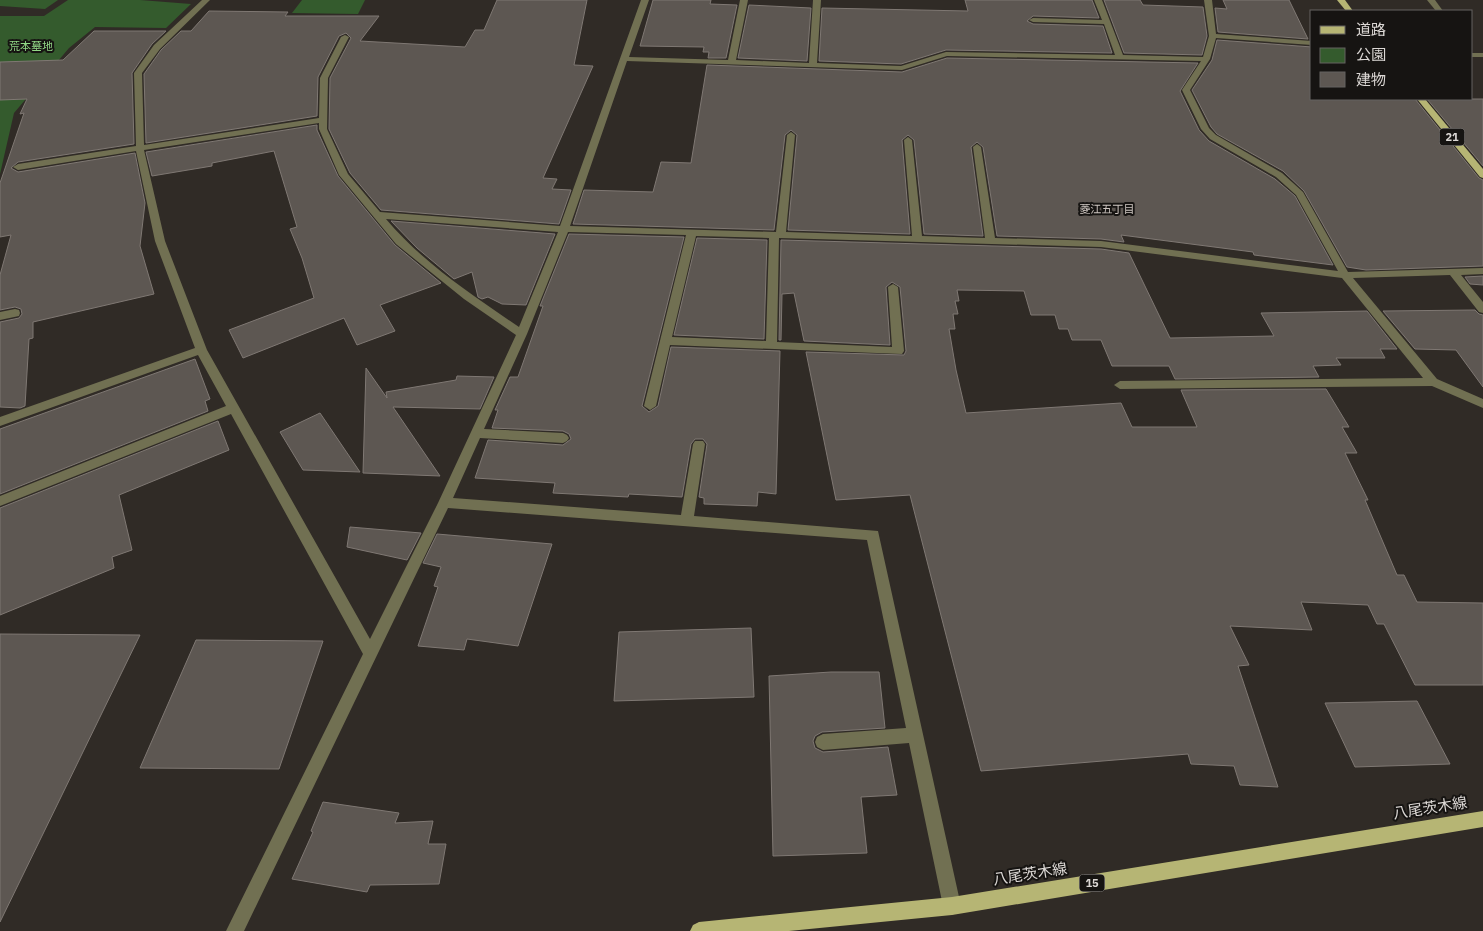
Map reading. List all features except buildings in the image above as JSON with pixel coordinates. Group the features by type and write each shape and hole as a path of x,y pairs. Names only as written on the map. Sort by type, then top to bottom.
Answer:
{"main road":[{"path":"1341,0 1349,10"},
{"name":"21","path":"1422,100 1483,174"},
{"name":"八尾茨木線","path":"699,931 952,906 1483,818"}],"street":[{"path":"206,0 157,47 138,73 140,150 160,241 201,350 370,652"},
{"path":"235,931 444,503 522,334 564,229 645,0"},
{"path":"732,62 744,0"},
{"path":"813,65 817,0"},
{"path":"1098,0 1120,57"},
{"path":"1208,0 1213,36 1206,59 1186,90 1205,129 1213,137 1279,175 1300,194 1345,275 1433,382"},
{"path":"1431,0 1439,10"},
{"path":"1033,20 1107,22"},
{"path":"1213,36 1310,43"},
{"path":"345,37 324,78 323,120 323,129 344,175 400,242 468,297 522,334"},
{"path":"625,59 902,68 946,54 1206,59"},
{"path":"18,167 140,150 323,120"},
{"path":"771,345 777,235 791,135"},
{"path":"908,140 917,238"},
{"path":"977,147 990,241"},
{"path":"376,215 564,229 1101,244 1345,275 1483,271"},
{"path":"650,406 692,232"},
{"path":"1453,272 1483,309"},
{"path":"666,340 898,351 893,287"},
{"path":"0,316 15,313"},
{"path":"0,422 201,350"},
{"path":"1120,386 1433,382 1483,404"},
{"path":"0,501 234,408"},
{"path":"476,433 563,438"},
{"path":"687,521 699,444"},
{"path":"444,503 872,535 952,906"},
{"path":"823,742 916,735"}],"green space":[{"path":"0,0 58,0 45,9 0,6"},
{"name":"荒本墓地","path":"68,0 140,0 191,4 166,28 95,27 69,48 14,113 0,174 0,16 44,16"},
{"path":"302,0 365,0 358,14 292,13"}],"district":[{"name":"菱江五丁目","path":"1107,209"}]}
